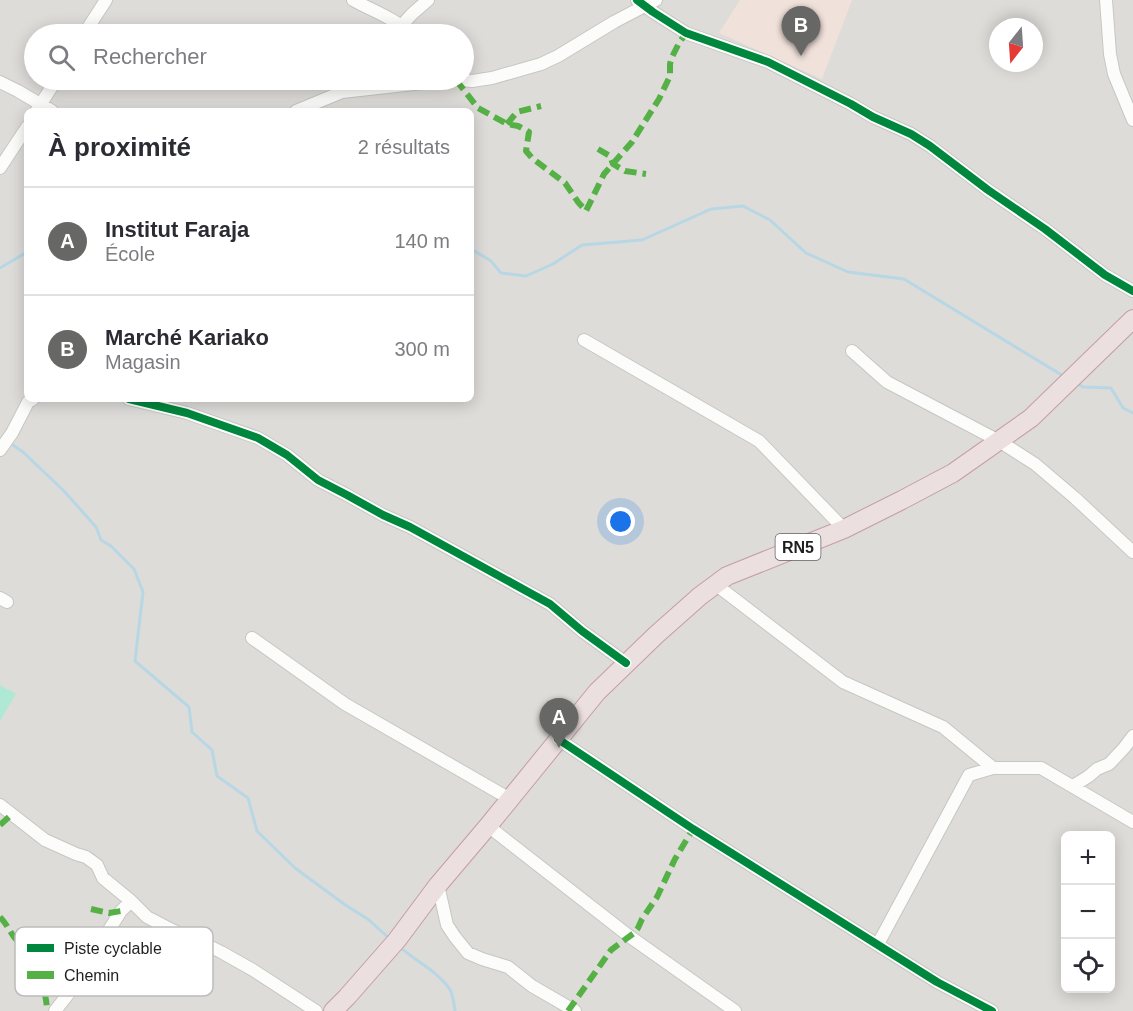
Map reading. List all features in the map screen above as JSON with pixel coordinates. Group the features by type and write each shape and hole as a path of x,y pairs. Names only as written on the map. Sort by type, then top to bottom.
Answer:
{"highway":[{"name":"RN5","path":"333,1011 395,943 438,885 597,692 656,635 714,584 736,572 844,529 952,473 1031,417 1133,319"}],"street":[{"path":"90,24 106,0"},
{"path":"353,0 389,17 398,24"},
{"path":"408,24 412,14 428,0"},
{"path":"1106,0 1110,54 1114,74 1133,120"},
{"path":"474,81 541,64 646,2 652,12 686,33 768,62 873,117 911,134 1045,229 1105,275 1133,291"},
{"path":"0,82 18,91 39,108 50,90"},
{"path":"303,108 342,92 360,90"},
{"path":"0,168 24,132"},
{"path":"584,340 759,441 844,529"},
{"path":"852,351 887,382 999,441 1035,464 1133,552"},
{"path":"0,450 28,402"},
{"path":"141,402 186,413 258,438 287,455 318,480 410,527 550,604 626,663"},
{"path":"714,584 843,682 944,727 993,768"},
{"path":"252,638 345,704 510,799"},
{"path":"1073,786 1097,769 1109,764 1133,735"},
{"path":"558,739 693,829 937,982 992,1011"},
{"path":"878,944 969,775 993,768 1041,768 1133,822"},
{"path":"0,805 45,840 76,854 87,856 97,865 103,878 147,917 165,927"},
{"path":"488,826 629,936 735,1011"},
{"path":"438,885 447,925 468,952 508,967 532,986 575,1011"},
{"path":"111,927 131,901"},
{"path":"213,948 253,970 316,1011"},
{"path":"55,1011 67,996"}],"shaded area":[{"path":"0,0 1133,0 1133,1011 0,1011"},
{"path":"740,0 852,0 822,79 719,33"}],"green space":[{"path":"0,685 16,694 0,721"}],"waterway":[{"path":"474,251 491,261 501,273 526,276 553,264 582,245 642,240 711,209 743,206 770,220 806,253 848,272 904,279 1065,377"},
{"path":"0,268 24,254"},
{"path":"1076,383 1083,387 1111,388 1123,408 1133,413"},
{"path":"10,443 23,452 64,491 96,527 101,540 111,546 134,569 143,592 135,661 189,707 192,732 212,750 217,776 248,798 257,831 295,868 369,920 390,939"},
{"path":"400,947 444,982 451,993 455,1011"}],"marked path":[{"path":"464,90 478,108 507,124 518,126 529,132 526,151 565,183 586,211 604,174 632,142 659,99 670,76 672,57 686,33"},
{"path":"507,124 517,112 541,106"},
{"path":"598,149 610,156 613,164 625,171 646,174"},
{"path":"0,825 11,815"},
{"path":"568,1011 611,950 638,928 693,829"},
{"path":"91,909 109,913 121,911"},
{"path":"0,917 15,938"},
{"path":"45,996 47,1011"}],"cycle path":[{"path":"637,0 686,33 768,62 873,117 911,134 1045,229 1105,275 1133,291"},
{"path":"141,402 187,413 258,438 287,455 318,480 410,527 550,604 626,663"},
{"path":"558,739 693,829 937,982 992,1011"}],"place":[{"name":"Marché Kariako","path":"801,56"},
{"name":"Institut Faraja","path":"559,748"}]}
